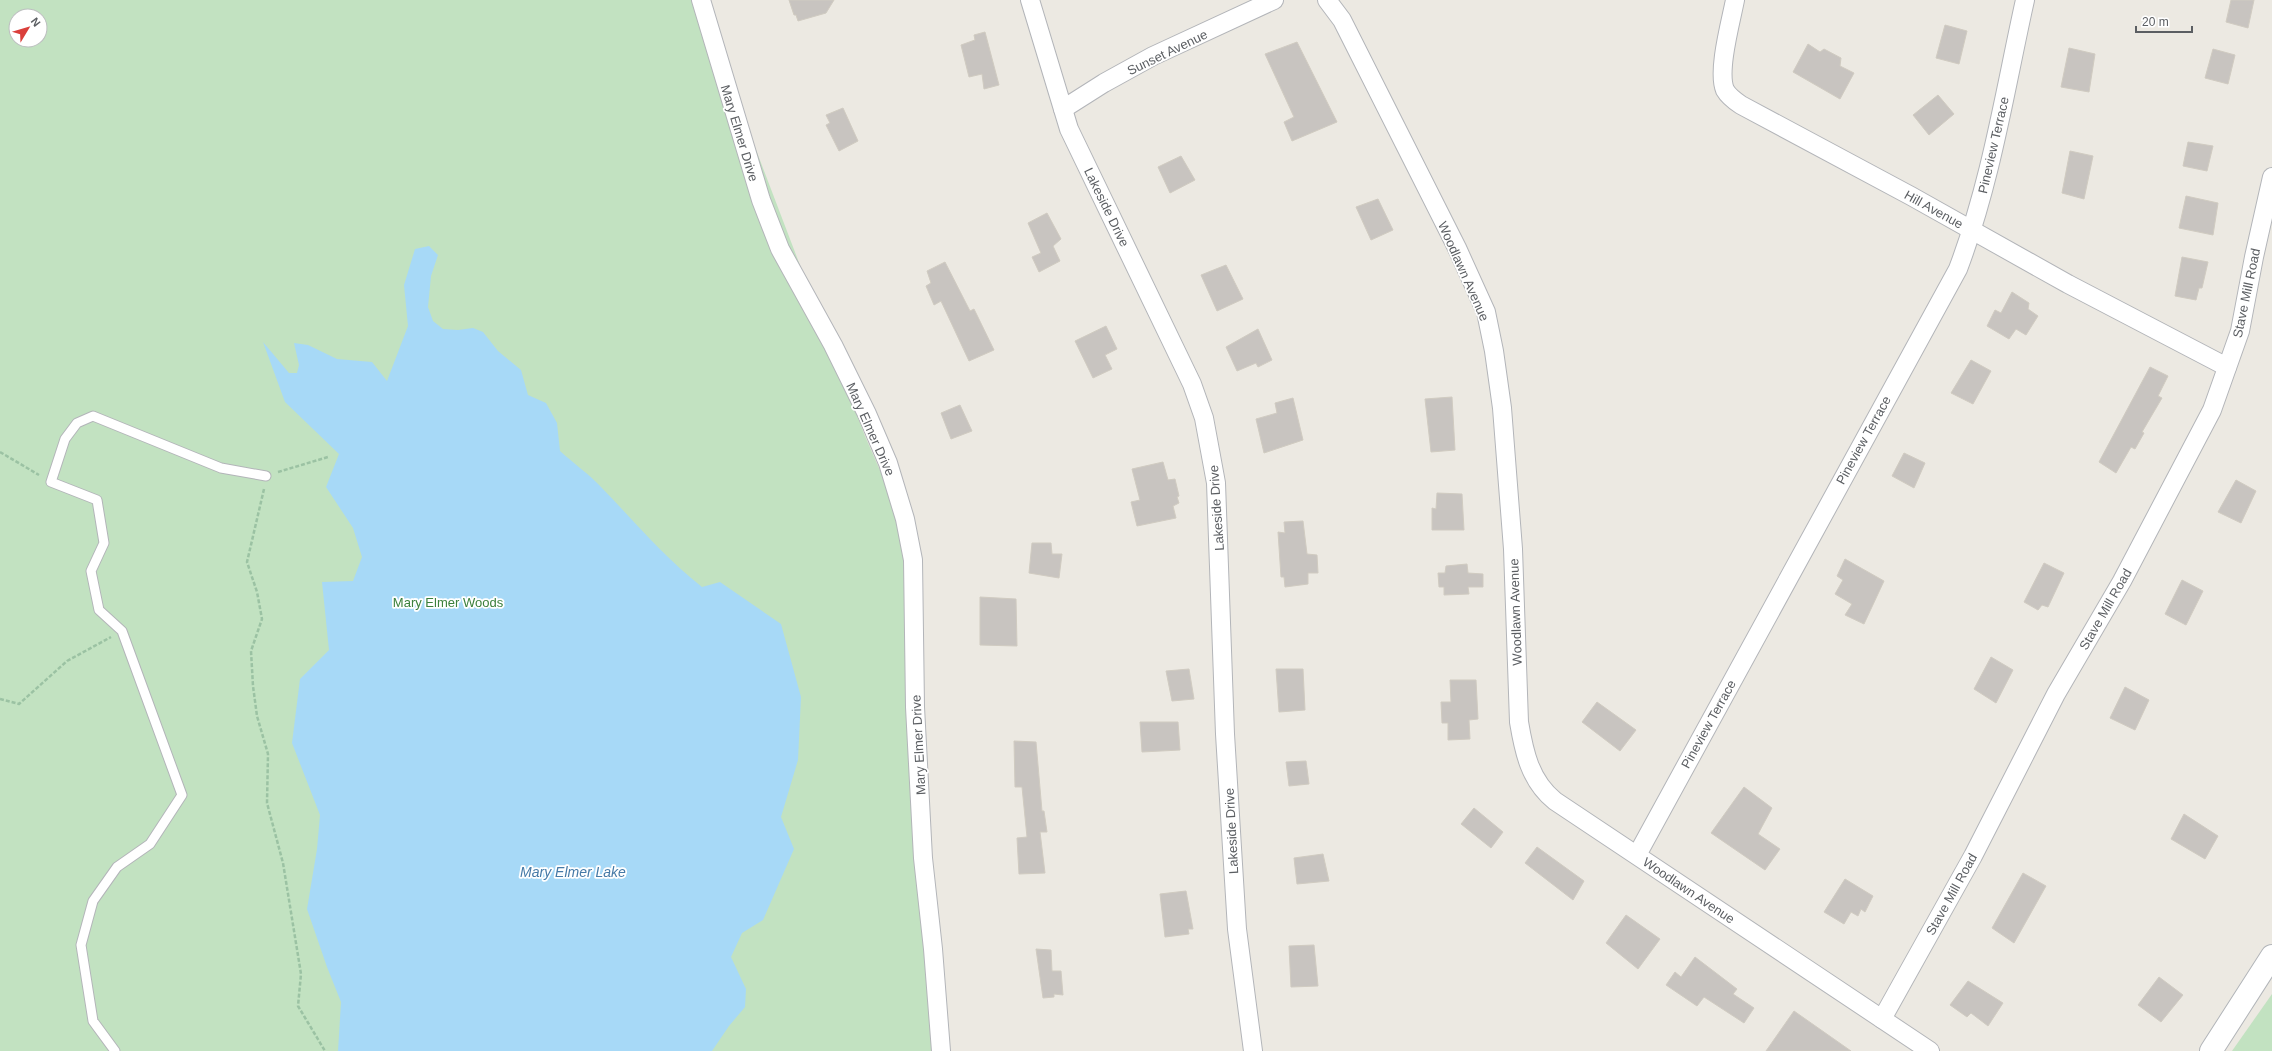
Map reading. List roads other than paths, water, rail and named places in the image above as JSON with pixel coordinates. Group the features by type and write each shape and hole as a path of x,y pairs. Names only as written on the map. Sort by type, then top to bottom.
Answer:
{"main road":[{"path":"2211,1051 2272,956"}],"street":[{"name":"Mary Elmer Drive","path":"701,0 761,200 780,248 810,301 867,414 888,463 910,538 913,560 915,707 923,858 933,949 941,1051"},
{"name":"Lakeside Drive","path":"1030,0 1069,129 1192,384 1204,418 1211,446 1216,483 1220,544 1219,582 1225,734 1237,929 1253,1051"},
{"name":"Sunset Avenue","path":"1063,109 1104,83 1153,56 1274,0"},
{"name":"Hill Avenue","path":"1735,0 1724,57 1723,81 1725,90 1731,97 1757,115 1911,196 2068,284 2227,367"},
{"name":"Pineview Terrace","path":"1638,855 1958,269 1972,230 1993,154 2025,0"},
{"name":"Woodlawn Avenue","path":"1328,1 1342,20 1457,248 1486,312 1494,351 1502,408 1513,549 1519,722 1524,750 1529,766 1537,782 1545,793 1930,1051"},
{"name":"Stave Mill Road","path":"1882,1019 1973,856 2056,694 2126,574 2212,410 2240,331 2254,257 2272,177"}],"lane":[{"path":"115,1051 94,1021 81,945 93,901 116,867 150,844 182,795 122,631 99,610 91,571 104,543 97,500 51,482 65,439 77,423 93,416 221,468 266,476"}],"water":[{"name":"Mary Elmer Lake","path":"429,246 438,255 431,276 428,307 433,321 443,329 458,330 473,328 483,332 498,351 521,370 528,395 546,403 557,423 560,451 596,482 688,576 702,587 720,582 781,624 801,697 798,760 781,817 794,849 763,920 742,933 731,957 746,989 745,1007 729,1026 712,1051 338,1051 341,1002 307,909 317,849 320,815 292,743 300,679 329,650 322,582 353,581 362,557 353,528 326,487 339,454 285,402 263,342 289,373 297,373 299,365 294,343 308,345 337,359 372,362 387,381 408,326 404,285 415,249"}],"park label":[{"name":"Mary Elmer Woods","path":"448,602"}]}
